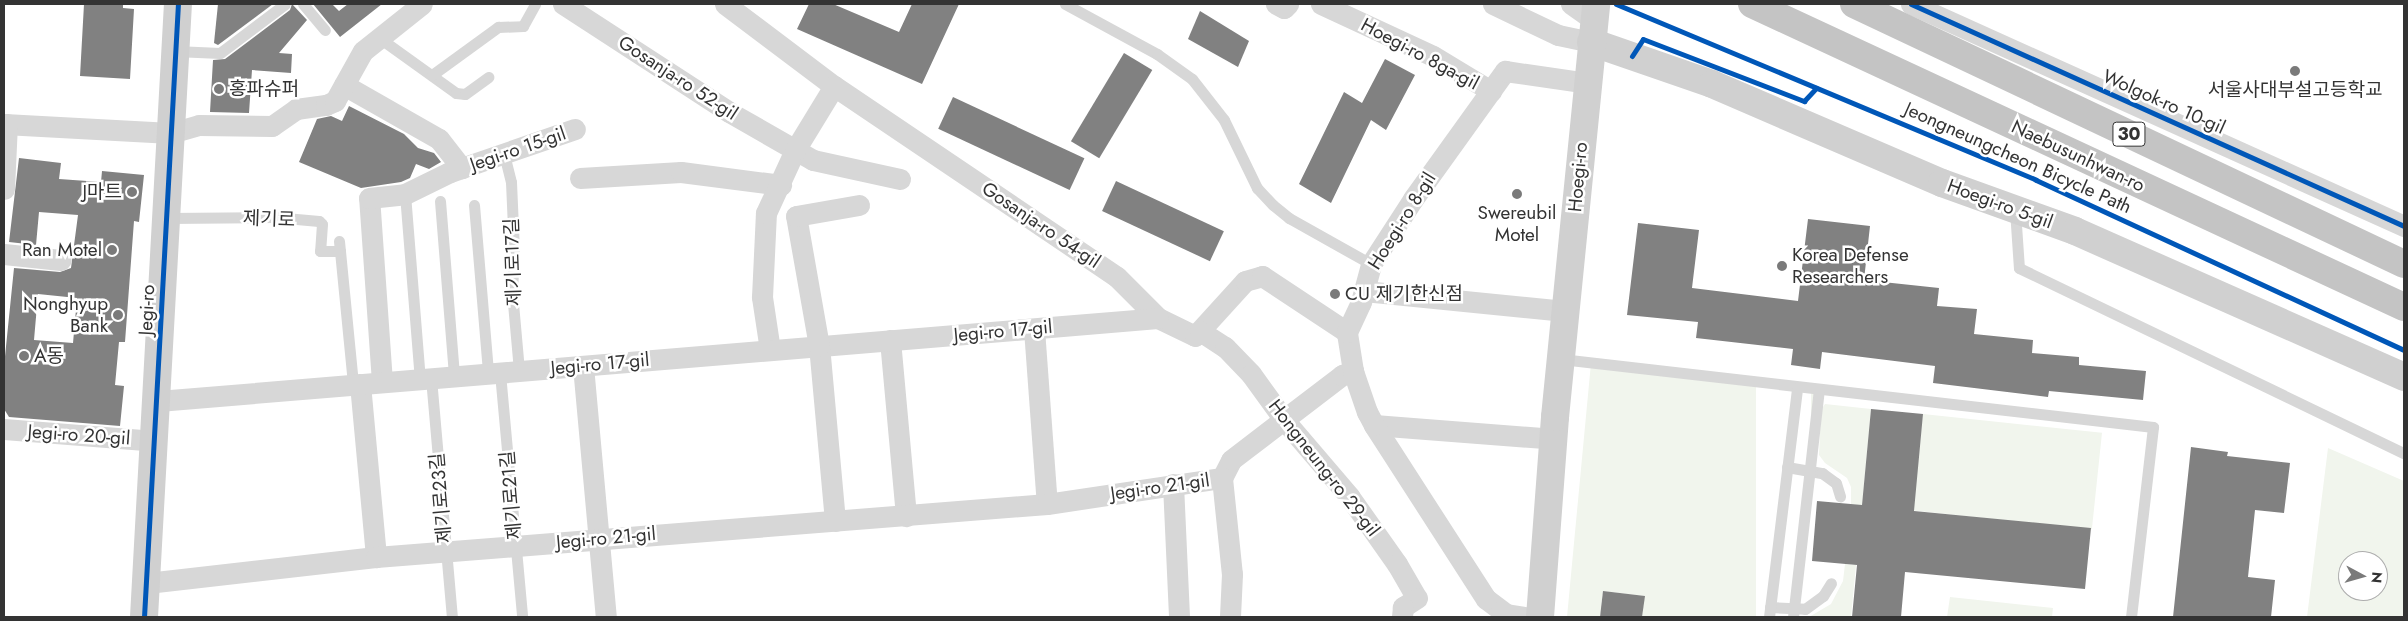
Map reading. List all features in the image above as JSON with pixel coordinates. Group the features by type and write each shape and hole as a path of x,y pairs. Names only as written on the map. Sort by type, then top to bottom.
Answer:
{"highway":[{"name":"Naebusunhwan-ro","path":"1752,4 2404,307"},
{"name":"30","path":"1854,4 2404,264"}],"main road":[{"name":"Jegi-ro","path":"144,617 158,401 178,4"},
{"name":"Hoegi-ro","path":"1540,617 1560,359 1594,22"},
{"name":"Hoegi-ro 5-gil","path":"1594,22 1712,84 1942,183 2075,231 2404,377"}],"street":[{"path":"4,189 5,124 171,134 199,125 272,126 296,108 332,104 363,51 378,37 422,4"},
{"name":"Gosanja-ro 52-gil","path":"563,4 729,112 813,160 900,179"},
{"name":"Gosanja-ro 54-gil","path":"725,4 834,86 1116,277 1158,318 1195,336 1200,331"},
{"path":"1276,4 1284,8 1288,4"},
{"name":"Hoegi-ro 8ga-gil","path":"1321,4 1433,56 1491,91"},
{"path":"1493,4 1558,36 1594,22"},
{"path":"1571,4 1594,22"},
{"name":"Wolgok-ro 10-gil","path":"1911,4 2404,226"},
{"name":"Hoegi-ro 8-gil","path":"1347,332 1364,291 1371,264 1506,72 1587,83"},
{"name":"Jegi-ro 15-gil","path":"344,85 439,139 462,168"},
{"path":"770,350 762,297 766,213 781,186 796,150 834,86"},
{"name":"Jegi-ro 15-gil","path":"382,382 368,198 405,194 462,168 574,129"},
{"path":"580,178 681,172 781,186"},
{"path":"835,521 819,346 796,216 858,205"},
{"path":"4,254 60,260"},
{"path":"1200,331 1245,281 1262,276 1347,332 1353,371 1367,412 1374,425 1486,599 1506,614 1525,617"},
{"path":"1364,291 1565,311"},
{"name":"Jegi-ro 17-gil","path":"158,401 1158,318"},
{"path":"1034,328 1047,504"},
{"name":"Hongneung-ro 29-gil","path":"1200,331 1225,347 1251,374 1285,421 1349,496 1397,564 1417,598 1403,607 1402,617"},
{"path":"890,340 906,516"},
{"path":"583,366 606,617"},
{"name":"Jegi-ro 21-gil","path":"147,583 515,545 1047,504 1222,478 1231,460 1285,421 1342,375 1353,371"},
{"path":"356,384 376,558"},
{"path":"1374,425 1554,439"},
{"name":"Jegi-ro 20-gil","path":"4,430 155,441"},
{"path":"1222,478 1232,574 1230,617"},
{"path":"1173,484 1179,617"}],"lane":[{"path":"175,51 220,53 285,4"},
{"path":"303,4 325,30"},
{"path":"432,75 498,27 522,26 535,4"},
{"path":"1065,4 1157,54 1192,78 1224,120 1257,188 1272,205 1288,218 1371,264"},
{"path":"378,37 461,94 469,92 488,77"},
{"name":"제기로17길","path":"502,372 512,292 514,252 511,182 504,154"},
{"path":"405,194 426,378"},
{"path":"440,201 454,376"},
{"name":"제기로17길","path":"474,205 502,372"},
{"path":"2015,209 2019,268 2404,453"},
{"name":"제기로","path":"167,218 274,217 319,221 322,224 320,252 340,246 356,384"},
{"path":"1560,359 1797,388 2153,427 2132,617"},
{"name":"제기로21길","path":"502,372 522,617"},
{"name":"제기로23길","path":"426,378 452,617"},
{"path":"1797,388 1770,612 1794,613 1805,609 1812,605 1831,583"},
{"path":"1794,613 1819,390"},
{"path":"1787,467 1822,473 1836,483 1840,496"}],"shaded area":[{"path":"1591,363 1819,390 1793,617 1642,617 1644,596 1603,591 1600,617 1567,617"},
{"path":"1825,404 1871,409 1862,506 1851,504 1851,487 1847,478 1825,463 1819,455 1821,410"},
{"path":"1923,414 2102,433 2092,529 1913,510"},
{"path":"2328,448 2404,481 2404,617 2307,617"},
{"path":"1845,564 1856,565 1851,617 1809,617 1831,604 1843,581"},
{"path":"1950,597 2053,608 2052,617 1947,617"}],"pier":[{"path":"1756,4 1811,4 1811,617 1756,617"}],"building":[{"path":"84,4 123,4 123,8 134,9 130,79 80,76"},
{"path":"218,4 273,4 218,45 214,43"},
{"path":"292,4 307,20 279,53 292,54 291,73 252,70 249,113 210,112 213,60 225,59 290,10"},
{"path":"313,4 332,4 339,11 348,4 382,4 340,37"},
{"path":"809,4 833,4 899,32 912,4 959,4 922,84 797,29"},
{"path":"1200,11 1249,41 1238,67 1188,39"},
{"path":"1124,53 1152,70 1099,158 1071,141"},
{"path":"1385,59 1415,75 1386,130 1371,120 1331,203 1299,184 1344,92 1362,103"},
{"path":"953,97 1084,158 1070,190 938,129"},
{"path":"349,106 404,134 418,148 434,153 441,162 429,169 416,164 410,178 401,182 361,188 299,162 317,119 331,116 342,121"},
{"path":"19,158 61,163 59,179 101,182 102,171 144,175 139,222 134,221 125,342 119,342 115,385 124,386 120,426 9,417 4,409 4,366 14,268 60,272 71,268 78,215 39,212 36,245 9,242","holes":["38,294 77,298 73,343 34,340"]},
{"path":"1116,181 1224,231 1210,261 1102,211"},
{"path":"1808,219 1870,226 1864,280 1939,288 1937,306 1977,309 1974,334 2033,340 2032,353 2079,357 2079,365 2146,371 2143,400 2049,391 2048,397 1933,383 1935,366 1822,352 1820,369 1791,365 1793,349 1696,338 1698,322 1627,315 1638,223 1699,230 1692,288 1798,301"},
{"path":"1871,409 1923,414 1914,511 2091,528 2085,589 1905,572 1901,617 1852,617 1857,565 1812,561 1817,501 1862,505"},
{"path":"2191,447 2228,452 2227,456 2290,463 2284,513 2255,510 2248,577 2275,580 2271,617 2173,617"},
{"path":"1603,591 1645,596 1642,617 1600,617"}],"cycle path":[{"path":"144,617 178,4"},
{"name":"Jeongneungcheon Bicycle Path","path":"1616,4 2036,180 2404,350"},
{"path":"1911,4 2404,226"},
{"path":"1632,56 1643,39 1804,101 1816,88"}],"place":[{"name":"서울사대부설고등학교","path":"2295,71"},
{"name":"홍파슈퍼","path":"219,89"},
{"name":"J마트","path":"132,192"},
{"name":"Swereubil Motel","path":"1517,194"},
{"name":"Ran Motel","path":"112,250"},
{"name":"Korea Defense Researchers","path":"1782,266"},
{"name":"CU 제기한신점","path":"1335,294"},
{"name":"Nonghyup Bank","path":"118,315"},
{"name":"A동","path":"24,356"}]}
